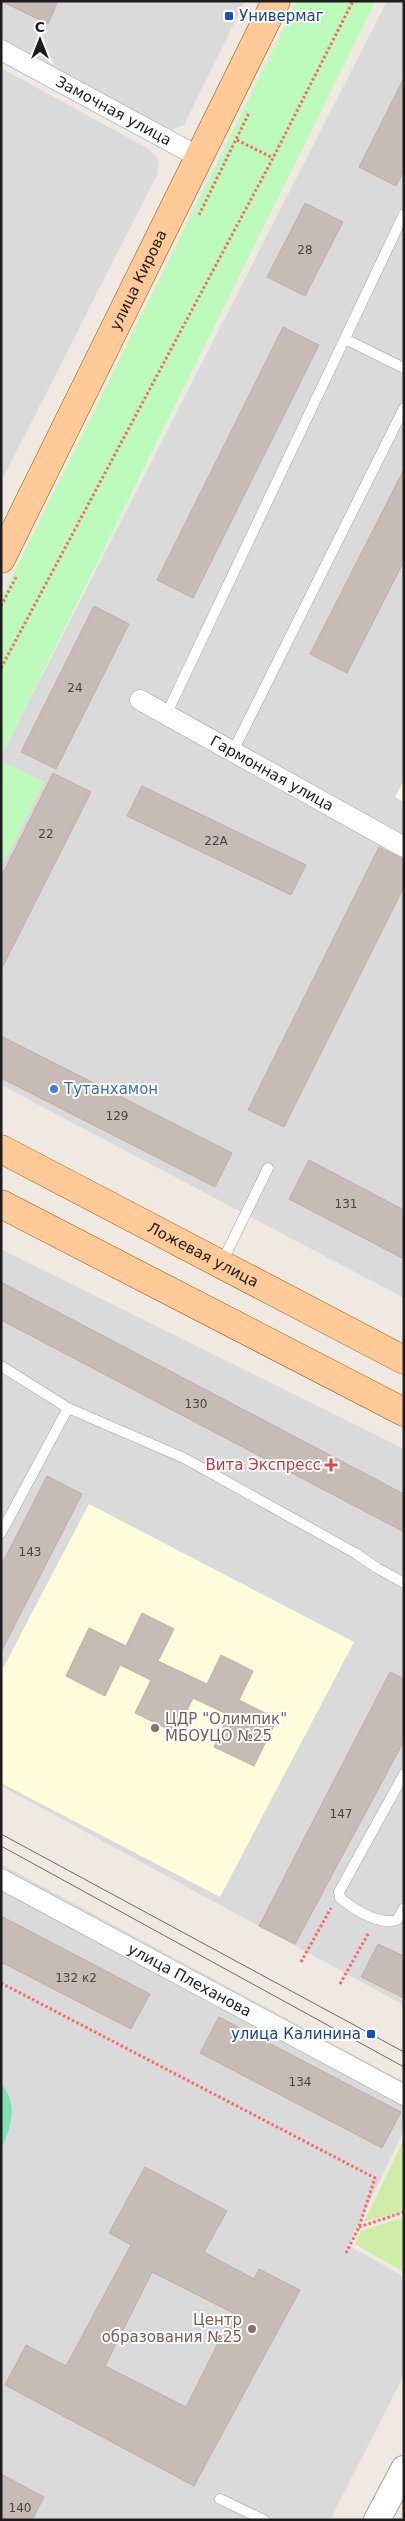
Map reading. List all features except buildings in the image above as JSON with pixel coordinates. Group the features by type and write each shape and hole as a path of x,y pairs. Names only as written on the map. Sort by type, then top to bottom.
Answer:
{"main road":[{"name":"улица Кирова","path":"1,559 276,1"},
{"name":"Ложевая улица","path":"1,1149 404,1360"},
{"path":"1,1204 404,1412"}],"street":[{"name":"Замочная улица","path":"1,50 199,156"},
{"name":"Гармонная улица","path":"140,700 232,753 404,847"},
{"name":"улица Плеханова","path":"1,1879 404,2095"},
{"path":"377,2520 404,2469"}],"lane":[{"path":"166,715 404,214"},
{"path":"345,339 404,368"},
{"path":"232,753 404,408"},
{"path":"221,1264 268,1168"},
{"path":"1,1366 68,1408 184,1458 355,1553 404,1583"},
{"path":"1,1533 68,1408"},
{"path":"404,1774 339,1892 340,1898 350,1905 390,1922 397,1920 404,1908"},
{"path":"220,2499 264,2520"}],"path":[{"path":"1,668 273,158 353,1"},
{"path":"237,140 273,158"},
{"path":"300,1962 339,1892"},
{"path":"340,1984 377,1918"},
{"path":"1,1983 375,2178 359,2227 346,2253"},
{"path":"359,2227 404,2212"}],"shaded area":[{"path":"1,1 245,1 184,125 171,130 156,126 1,42"},
{"path":"387,1 404,1 404,1298 1,1085 1,756"},
{"path":"1,68 147,148 159,159 157,175 1,482"},
{"path":"404,780 404,802 395,797"},
{"path":"1,1249 404,1449 404,2005 1,1786"},
{"name":"ЦДР \"Олимпик\" МБОУЦО №25","path":"89,1504 354,1642 220,1897 1,1783 1,1672"},
{"path":"1,1864 404,2082 404,2131 348,2245 404,2277 404,2375 330,2520 1,2520"}],"green space":[{"path":"297,1 376,1 1,756 1,598"},
{"path":"1,761 44,782 1,867"},
{"path":"1,2084 7,2091 10,2099 12,2116 8,2133 1,2149"},
{"path":"404,2139 404,2210 364,2222"},
{"path":"404,2217 404,2272 355,2244 361,2231"}],"tram line":[{"path":"1,1834 404,2052"},
{"path":"1,1846 404,2067"}],"place":[{"name":"Универмаг","path":"229,16"},
{"name":"Тутанхамон","path":"54,1089"},
{"name":"Вита Экспресс","path":"331,1465"},
{"name":"ЦДР \"Олимпик\" МБОУЦО №25","path":"155,1728"},
{"name":"улица Калинина","path":"371,2034"},
{"name":"Центр образования №25","path":"252,2329"}]}
